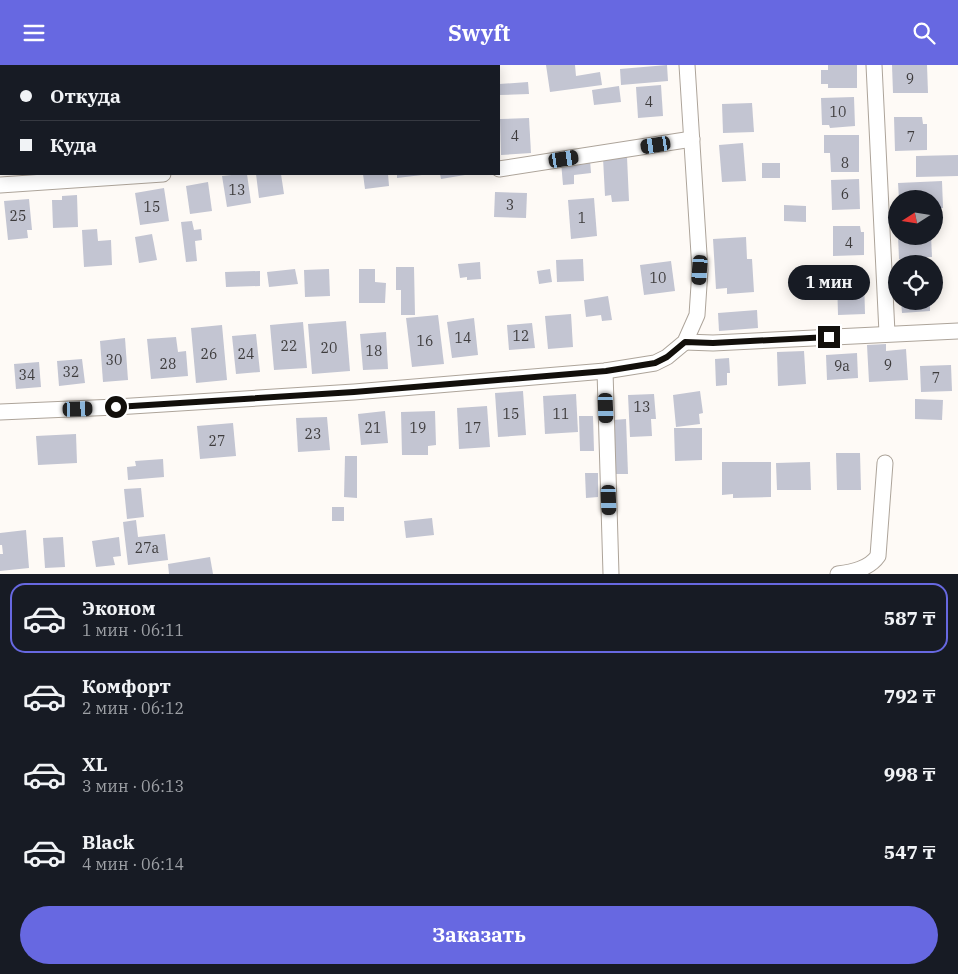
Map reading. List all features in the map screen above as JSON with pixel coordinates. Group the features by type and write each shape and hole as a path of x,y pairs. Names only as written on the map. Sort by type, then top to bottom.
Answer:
{"street":[{"path":"0,412 116,407 354,392 606,371 655,363 667,357 685,342 697,315 700,270 687,65"},
{"path":"874,65 887,333"},
{"path":"500,169 692,139"},
{"path":"0,185 148,175"},
{"path":"685,342 713,343 958,331"},
{"path":"606,371 611,574"},
{"path":"838,574 855,571 874,563 878,556 885,463"}],"building":[{"path":"546,65 575,65 576,76 600,72 602,85 550,92"},
{"path":"667,65 668,81 621,85 620,69"},
{"path":"828,65 857,65 857,88 828,88 828,84 821,84 821,70 828,70"},
{"path":"892,65 927,65 928,93 893,93"},
{"path":"528,82 529,94 500,95 500,84"},
{"path":"661,85 663,116 638,118 636,87"},
{"path":"619,86 621,102 594,105 592,90"},
{"path":"854,97 855,126 830,128 829,125 822,125 821,98"},
{"path":"752,103 754,132 723,133 722,104"},
{"path":"894,117 922,117 923,124 927,124 927,150 895,151"},
{"path":"529,118 531,153 501,155 500,119"},
{"path":"824,135 859,135 859,172 831,172 830,153 824,153"},
{"path":"743,143 746,181 722,182 719,145"},
{"path":"958,155 958,176 916,177 916,156"},
{"path":"627,157 629,201 612,202 611,195 605,196 603,158"},
{"path":"590,160 591,173 574,175 574,184 563,185 561,162"},
{"path":"762,163 780,163 780,178 762,178"},
{"path":"247,175 251,203 227,207 222,176"},
{"path":"256,175 281,175 284,194 259,198"},
{"path":"363,175 388,175 389,186 365,189"},
{"path":"397,175 422,175 397,178"},
{"path":"440,175 465,175 441,179"},
{"path":"859,179 860,209 832,210 831,180"},
{"path":"942,181 942,190 898,190 898,183"},
{"path":"208,182 212,211 190,214 186,186"},
{"path":"164,188 169,221 140,225 135,193"},
{"path":"495,192 527,193 526,218 494,217"},
{"path":"77,195 78,227 53,228 52,200 62,200 62,196"},
{"path":"594,198 597,236 571,239 568,200"},
{"path":"29,199 32,230 27,230 28,238 8,240 4,201"},
{"path":"784,205 806,206 806,222 784,221"},
{"path":"192,221 194,230 201,229 202,240 195,241 197,261 186,262 181,222"},
{"path":"833,226 860,226 861,232 864,232 864,255 833,256"},
{"path":"97,229 98,241 111,240 112,265 84,267 82,230"},
{"path":"152,234 157,260 139,263 135,237"},
{"path":"746,237 747,259 752,259 754,292 727,294 727,288 716,289 713,239"},
{"path":"898,245 931,245 932,255 899,255"},
{"path":"583,259 584,281 557,282 556,260"},
{"path":"671,261 675,291 644,295 640,265"},
{"path":"480,262 481,279 467,280 467,277 460,278 458,264"},
{"path":"396,267 414,267 415,315 401,315 401,290 396,290"},
{"path":"295,269 298,284 269,287 267,272"},
{"path":"329,269 330,296 305,297 304,270"},
{"path":"359,269 375,269 375,282 386,283 385,303 359,303"},
{"path":"550,269 552,282 539,284 537,271"},
{"path":"260,271 260,286 226,287 225,272"},
{"path":"864,277 865,314 838,315 837,278"},
{"path":"608,296 612,320 602,321 601,315 586,317 584,300"},
{"path":"757,310 758,328 719,331 718,313"},
{"path":"902,310 930,310 930,311 902,313"},
{"path":"571,314 573,347 548,349 545,316"},
{"path":"438,315 444,364 412,367 406,318"},
{"path":"474,318 478,355 452,358 447,322"},
{"path":"346,321 350,371 312,374 308,324"},
{"path":"303,322 307,368 274,370 270,325"},
{"path":"532,323 535,348 509,350 507,325"},
{"path":"222,325 227,380 196,383 191,328"},
{"path":"386,332 388,369 363,370 360,334"},
{"path":"256,334 260,372 236,374 232,336"},
{"path":"176,337 178,352 186,351 188,376 151,379 147,339"},
{"path":"125,338 128,380 103,382 100,341"},
{"path":"886,344 886,351 906,349 908,380 869,382 867,345"},
{"path":"804,351 806,384 778,386 777,352"},
{"path":"857,353 858,378 827,380 826,355"},
{"path":"729,358 730,373 727,373 727,385 716,386 715,359"},
{"path":"82,359 85,383 59,386 57,361"},
{"path":"39,362 41,387 16,389 14,364"},
{"path":"951,365 952,391 921,392 920,366"},
{"path":"523,391 526,435 498,437 495,393"},
{"path":"700,391 703,413 699,414 700,424 676,427 673,395"},
{"path":"576,394 578,432 545,434 543,396"},
{"path":"654,394 656,419 651,419 652,436 630,437 628,395"},
{"path":"915,399 943,400 942,420 915,419"},
{"path":"487,406 490,447 459,449 457,408"},
{"path":"385,411 388,443 361,445 358,414"},
{"path":"435,411 436,445 428,446 428,455 402,455 401,412"},
{"path":"579,416 593,416 594,451 580,451"},
{"path":"327,417 330,450 298,452 296,418"},
{"path":"626,419 628,474 616,474 613,420"},
{"path":"233,423 236,456 200,459 197,426"},
{"path":"674,428 702,428 702,460 675,461"},
{"path":"76,434 77,463 38,465 36,436"},
{"path":"836,453 860,453 861,490 837,490"},
{"path":"345,456 357,456 357,498 344,497"},
{"path":"163,459 164,477 128,480 127,467 136,466 135,461"},
{"path":"722,462 771,462 771,497 733,498 733,494 722,495"},
{"path":"810,462 811,490 777,490 776,463"},
{"path":"585,473 598,473 598,497 586,498"},
{"path":"141,488 144,517 127,519 124,489"},
{"path":"332,507 344,507 344,521 332,521"},
{"path":"432,518 434,535 406,538 404,521"},
{"path":"136,520 138,537 165,534 168,560 128,565 123,522"},
{"path":"26,530 29,568 0,571 0,554 3,554 2,545 0,545 0,533"},
{"path":"63,537 65,567 45,568 43,538"},
{"path":"119,537 121,556 113,557 115,565 96,567 92,541"},
{"path":"210,557 213,574 169,574 168,564"}],"route":[{"path":"116,407 354,392 606,371 655,363 667,357 685,342 713,343 829,337"}]}
